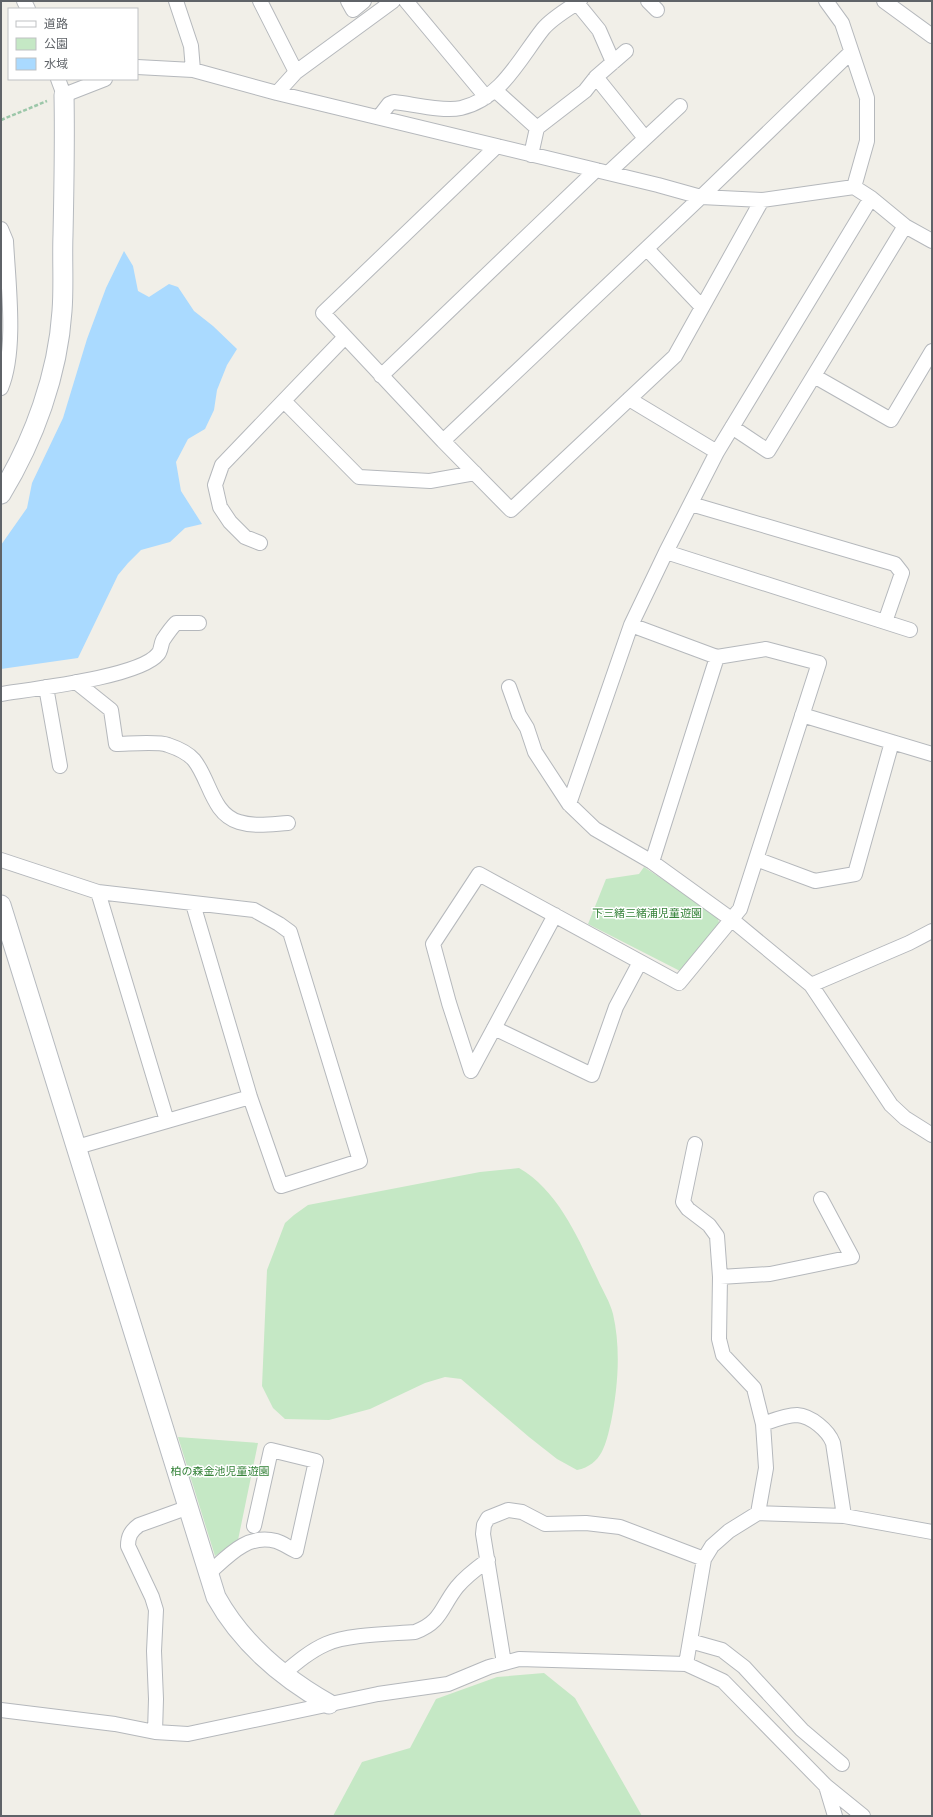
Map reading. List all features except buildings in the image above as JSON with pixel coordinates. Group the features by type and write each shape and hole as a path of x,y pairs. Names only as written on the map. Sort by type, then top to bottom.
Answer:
{"street":[{"path":"176,1 191,46 193,70"},
{"path":"260,1 296,72"},
{"path":"348,1 353,10 364,1"},
{"path":"277,93 296,72 393,1"},
{"path":"406,1 491,94 537,128"},
{"path":"826,1 842,23 850,53 867,98 867,141 854,187"},
{"path":"884,1 932,36"},
{"path":"379,117 388,104 394,102 438,108 461,108 491,94 544,28 578,2 599,30 613,62"},
{"path":"532,155 537,128 585,91 596,77 626,51"},
{"path":"444,441 701,198 850,53"},
{"path":"138,67 193,70 277,93 602,171 701,198 762,200 854,187 871,198 905,226 932,241"},
{"path":"596,77 645,138"},
{"path":"1,494 11,477 42,408 57,351 62,311 66,154 61,87 99,80"},
{"path":"381,376 602,171 645,138 680,106"},
{"path":"497,146 323,313 381,376 511,510 675,356 762,200"},
{"path":"569,804 631,625 666,552 717,452 871,198"},
{"path":"732,427 768,451 905,226"},
{"path":"1,230 6,241 9,342 4,380 1,388"},
{"path":"646,249 702,307"},
{"path":"260,543 245,537 230,522 220,507 215,485 222,465 345,337"},
{"path":"814,376 891,420 932,351"},
{"path":"629,399 717,452"},
{"path":"284,401 359,477 430,481 474,473"},
{"path":"691,504 895,564 902,573 885,622"},
{"path":"666,552 910,630"},
{"path":"1,694 76,682 123,672 146,662 158,654 163,641 176,623 199,623"},
{"path":"555,915 471,1071 448,1003 433,944 479,874 555,915 679,983 740,909 819,663 766,649 717,657 631,625"},
{"path":"652,862 717,657"},
{"path":"76,682 111,710 116,744 166,744 181,750 193,760 218,806 225,814 238,822 258,825 288,822"},
{"path":"46,687 60,766"},
{"path":"509,687 519,715 527,728 535,752 569,804 595,829 652,862 731,920 811,985 891,1105 905,1118 932,1134"},
{"path":"802,715 932,754"},
{"path":"756,859 815,881 855,874 892,742"},
{"path":"1,860 98,892 254,910 290,932 360,1161 281,1186 250,1097 192,904"},
{"path":"98,892 167,1121"},
{"path":"1,905 216,1597 227,1617 244,1638 283,1674 306,1691 329,1704"},
{"path":"811,985 909,943 932,931"},
{"path":"494,1028 592,1075 616,1007 640,962"},
{"path":"77,1147 250,1097"},
{"path":"695,1144 683,1202 688,1209 709,1225 717,1236 720,1276 719,1339 723,1355 754,1388 763,1424 766,1468 758,1513"},
{"path":"720,1276 770,1274 852,1257 821,1199"},
{"path":"763,1424 788,1416 798,1415 811,1420 830,1436 833,1443 844,1516"},
{"path":"209,1573 242,1545 257,1539 276,1541 296,1551 316,1461 270,1450 254,1526"},
{"path":"155,1732 156,1699 154,1651 156,1610 152,1597 128,1546 128,1537 132,1530 139,1525 188,1507"},
{"path":"504,1662 483,1534 484,1525 488,1518 508,1510 522,1512 545,1524 586,1523 620,1527 704,1559"},
{"path":"686,1664 704,1559 712,1546 729,1531 758,1513 844,1516 932,1532"},
{"path":"283,1674 307,1655 326,1644 340,1640 415,1632 426,1628 436,1621 456,1588 466,1577 488,1560"},
{"path":"690,1641 722,1650 731,1656 744,1667 802,1730 842,1764"},
{"path":"1,1710 115,1724 155,1732 188,1734 401,1690 448,1684 489,1667 519,1659 686,1664 723,1681 826,1786 863,1816"},
{"path":"826,1786 835,1816"}],"path":[{"path":"1,120 24,109 61,87"}],"green space":[{"name":"下三緒三緒浦児童遊園","path":"644,867 717,915 720,926 682,972 588,924 606,879 639,874"},
{"path":"519,1168 533,1178 557,1203 575,1233 613,1314 618,1354 617,1382 611,1422 605,1446 602,1452 592,1463 577,1470 557,1459 461,1379 445,1377 425,1383 370,1409 329,1420 285,1419 273,1408 262,1386 267,1270 285,1223 308,1205 480,1172"},
{"name":"柏の森金池児童遊園","path":"178,1437 258,1443 238,1540 215,1556"},
{"path":"544,1673 575,1698 642,1816 333,1816 362,1762 410,1748 436,1699 497,1677"}],"water":[{"path":"124,251 133,266 138,291 149,297 169,284 178,287 194,311 213,326 237,349 227,365 217,390 214,410 205,429 188,439 176,462 181,491 202,524 185,528 170,542 141,550 128,563 118,575 78,658 1,669 1,545 27,508 32,483 63,418 87,339 106,288"}]}
